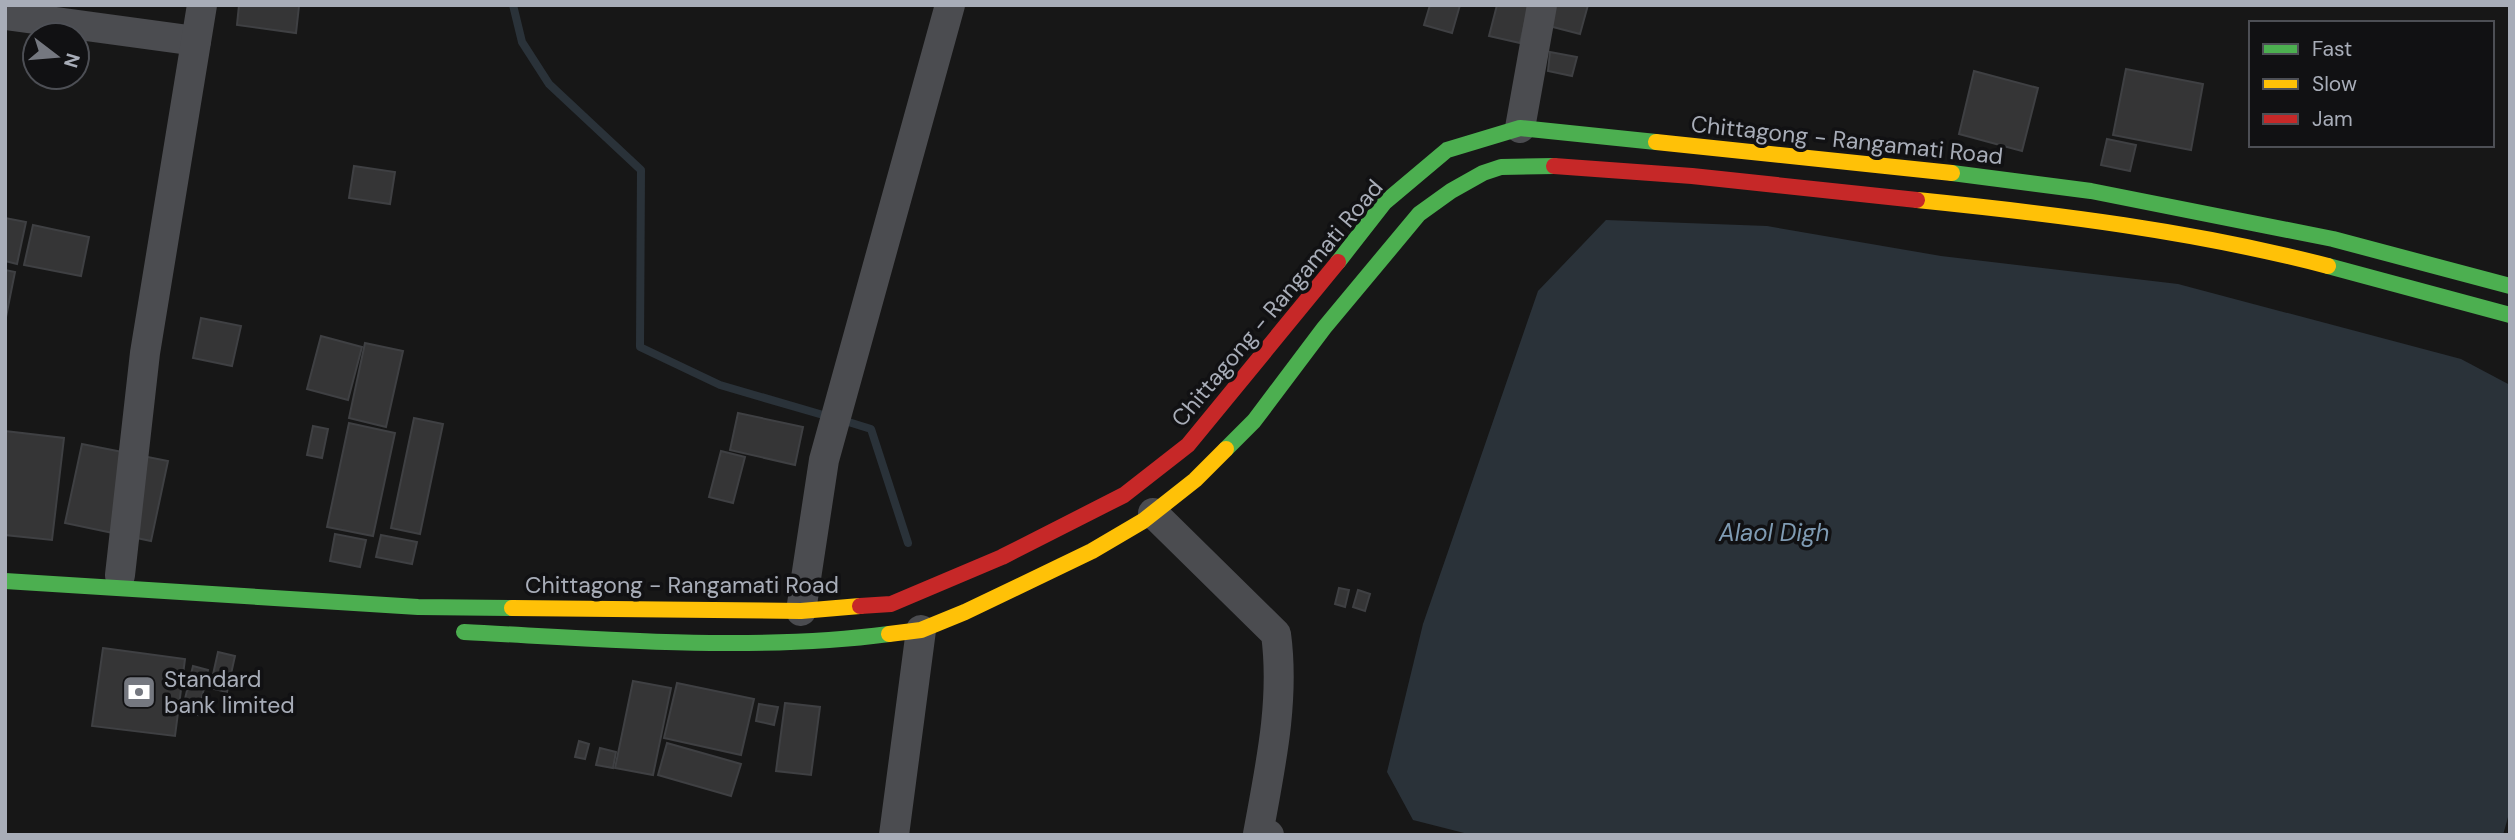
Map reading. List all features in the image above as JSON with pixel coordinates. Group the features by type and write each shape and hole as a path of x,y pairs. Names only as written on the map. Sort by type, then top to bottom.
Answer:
{"highway":[{"name":"Chittagong - Rangamati Road","path":"5,581 418,607 802,611 891,604 1002,557 1124,495 1188,445 1384,203 1447,150 1520,128 1914,168 2091,191 2333,239 2510,286"},
{"path":"450,631 598,639 838,641 921,630 965,612 1091,551 1153,513 1212,464 1254,421 1324,328 1419,214 1451,191 1483,173 1501,167 1549,166 1692,176 2044,213 2267,250 2510,316"}],"street":[{"path":"120,575 145,353 202,5"},
{"path":"802,611 824,460 950,5"},
{"path":"1520,128 1542,5"},
{"path":"5,15 196,41"},
{"path":"1153,513 1276,634 1280,658 1274,750 1258,834 1269,835"},
{"path":"894,835 921,630"}],"water":[{"name":"Alaol Digh","path":"1606,220 1767,226 1941,256 2178,284 2461,359 2510,385 2510,810 2503,835 1472,835 1413,820 1387,772 1423,624 1538,291"}],"building":[{"path":"239,5 299,6 296,33 237,25"},
{"path":"1430,5 1460,5 1452,33 1424,25"},
{"path":"1497,5 1529,5 1520,43 1489,36"},
{"path":"1555,5 1588,5 1580,34 1549,26"},
{"path":"1550,52 1577,57 1572,76 1548,71"},
{"path":"2126,69 2203,84 2191,150 2113,135"},
{"path":"1974,71 2038,88 2022,151 1959,134"},
{"path":"2107,139 2136,145 2130,171 2101,165"},
{"path":"354,166 395,172 390,204 349,198"},
{"path":"5,218 26,222 17,264 5,261"},
{"path":"33,225 89,237 81,276 24,265"},
{"path":"5,270 15,272 5,322"},
{"path":"201,318 241,326 232,366 193,358"},
{"path":"321,336 362,347 348,400 307,389"},
{"path":"365,343 403,351 386,427 349,418"},
{"path":"738,413 803,427 795,465 730,450"},
{"path":"414,418 443,424 420,534 391,528"},
{"path":"349,423 395,433 373,536 327,527"},
{"path":"313,426 328,429 322,458 307,455"},
{"path":"5,431 64,438 52,540 5,535"},
{"path":"82,444 168,461 151,541 65,523"},
{"path":"721,451 745,457 733,503 709,497"},
{"path":"335,534 366,540 360,567 330,561"},
{"path":"381,535 417,542 412,564 376,557"},
{"path":"1339,588 1349,590 1345,607 1335,604"},
{"path":"1358,590 1370,594 1365,611 1353,607"},
{"name":"Standard bank limited","path":"103,648 185,659 175,736 92,726"},
{"path":"218,652 235,656 227,692 210,688"},
{"path":"193,666 208,670 198,715 182,711"},
{"path":"633,681 671,688 653,775 615,768"},
{"path":"677,683 754,699 741,755 664,738"},
{"path":"785,703 820,707 811,775 776,771"},
{"path":"759,704 778,707 774,725 756,721"},
{"path":"579,741 589,744 585,759 575,757"},
{"path":"667,743 741,764 731,796 658,775"},
{"path":"600,748 616,752 613,768 596,765"}],"waterway":[{"path":"513,5 522,42 549,84 641,170 640,347 720,385 830,417"},
{"path":"842,420 871,429 908,543"}],"traffic: fast":[{"path":"1338,262 1384,203 1447,150 1520,128 1656,142"},
{"path":"1226,449 1254,421 1324,328 1419,214 1451,191 1483,173 1501,167 1554,166"},
{"path":"1952,173 2091,191 2333,239 2510,286"},
{"path":"2328,266 2510,315"},
{"path":"5,581 418,607 512,608"},
{"path":"464,632 731,643 889,634"}],"traffic: slow":[{"path":"1656,142 1952,173"},
{"path":"1917,200 2021,211 2175,233 2328,266"},
{"path":"889,634 921,630 965,612 1092,551 1143,521 1195,480 1226,449"},
{"path":"512,608 801,611 860,606"}],"traffic: jam":[{"path":"1554,166 1692,176 1917,200"},
{"path":"860,606 891,604 1002,557 1124,495 1188,445 1338,262"}],"place":[{"name":"Standard bank limited","path":"139,692"}]}
